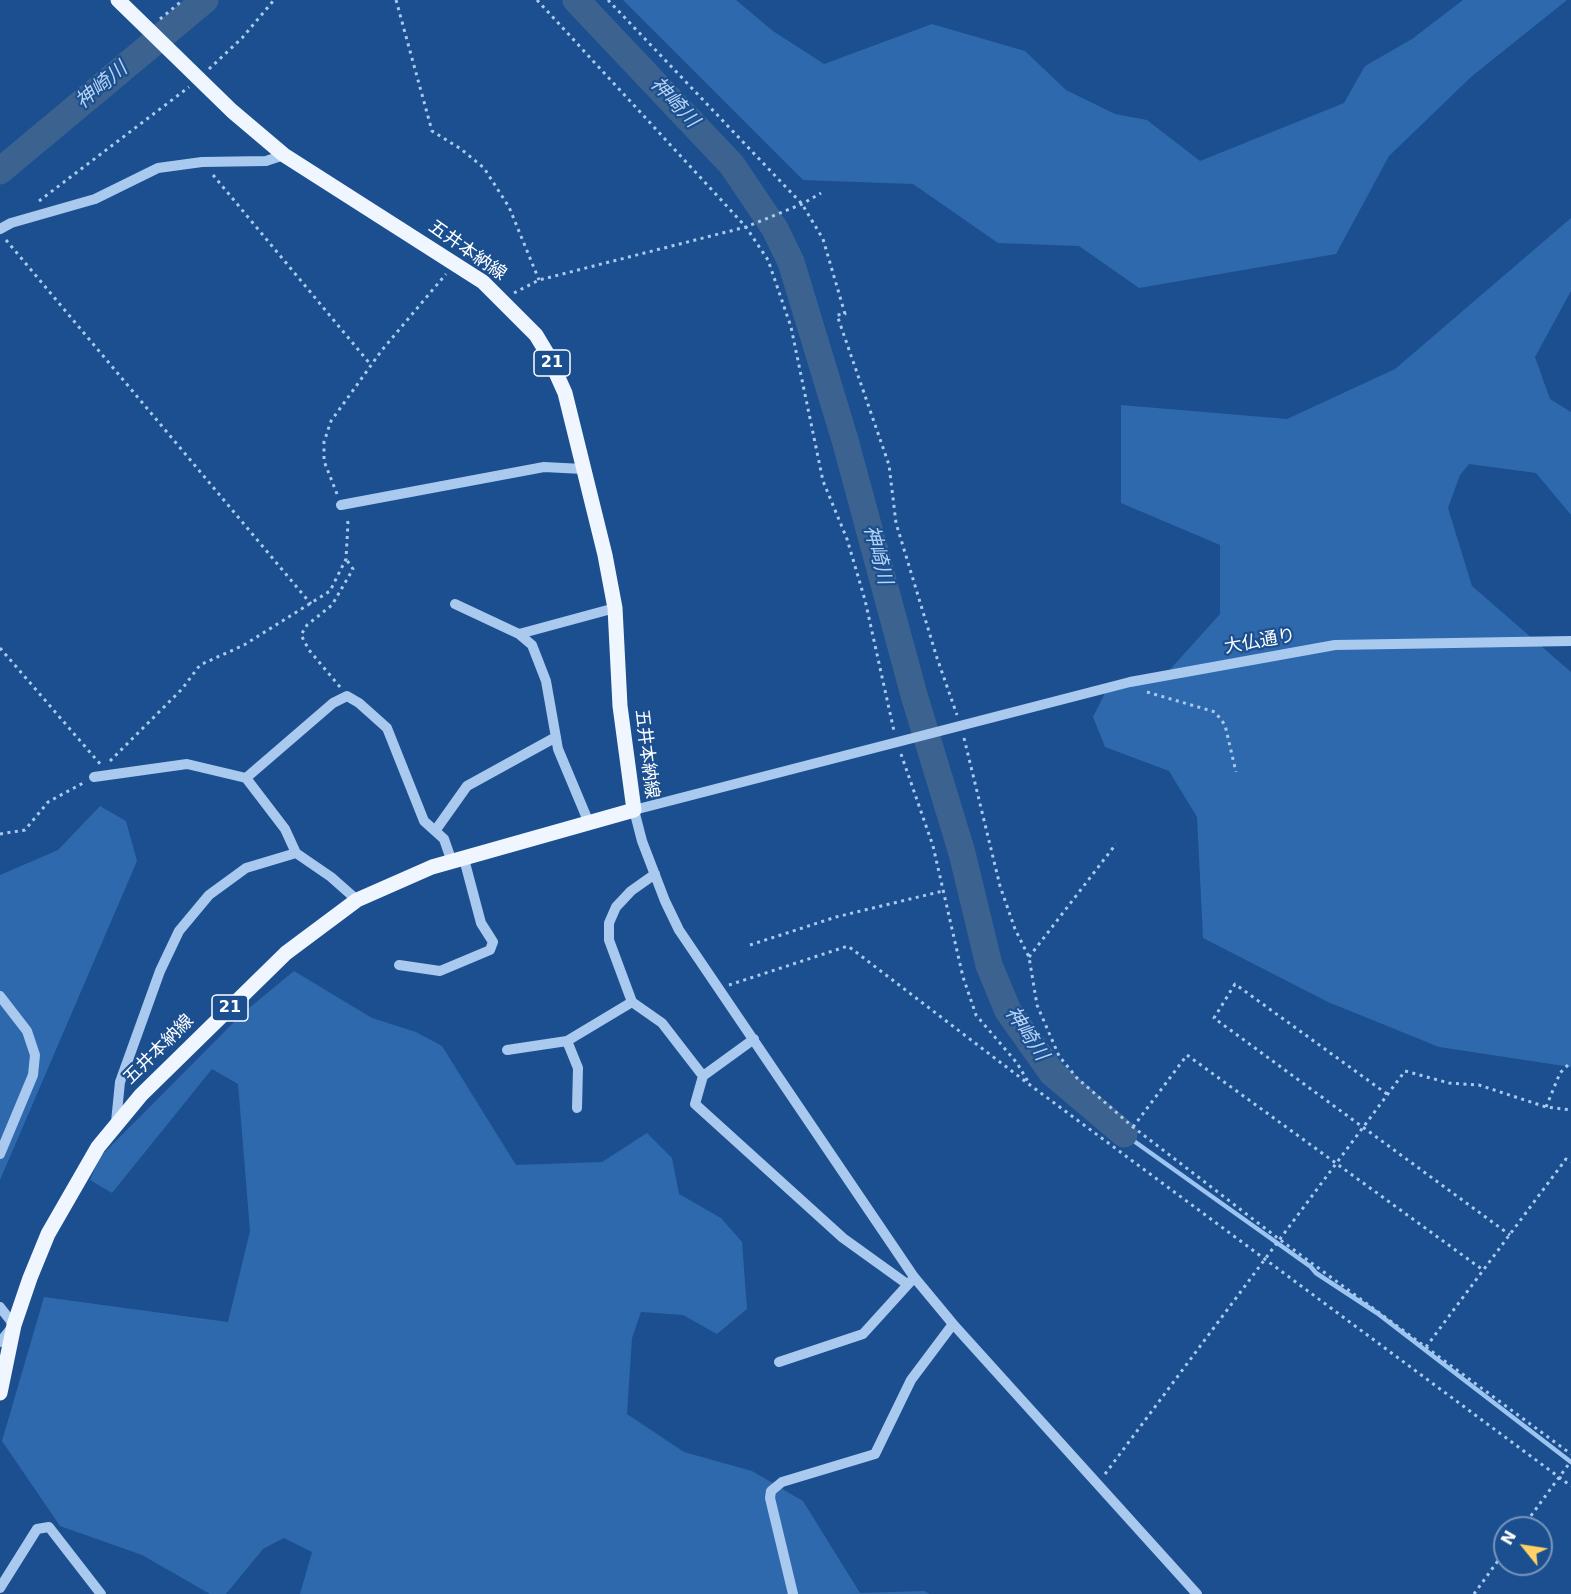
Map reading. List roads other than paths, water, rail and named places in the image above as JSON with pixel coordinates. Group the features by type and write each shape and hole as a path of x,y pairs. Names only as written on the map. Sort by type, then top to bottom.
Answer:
{"main road":[{"name":"五井本納線","path":"0,1393 14,1325 48,1234 78,1178 116,1122 286,953 357,900 432,867 634,810 620,706 615,608 605,555 565,393 549,355 536,335 483,282 284,155 199,79 118,0"}],"street":[{"path":"0,231 11,223 95,199 158,168 202,162 266,161 284,155"},
{"path":"341,506 544,467 584,470"},
{"path":"455,604 519,634 532,645 546,681 558,749 589,823"},
{"path":"519,634 615,608"},
{"name":"大仏通り","path":"634,810 1130,682 1335,645 1571,641"},
{"path":"246,778 333,703 347,696 359,703 375,720 387,728 424,821 444,838 458,860 481,923 493,942 490,950 440,971 399,965"},
{"path":"435,831 467,786 556,737"},
{"path":"94,777 187,764 246,778 285,828 297,853 331,877 357,900"},
{"path":"634,810 655,874 679,930 754,1040 910,1281 953,1324 1197,1594"},
{"path":"116,1122 120,1082 160,971 179,931 203,902 228,879 246,868 297,853"},
{"path":"655,874 631,891 616,907 609,923 612,954 632,1002 662,1023 703,1076"},
{"path":"0,996 27,1031 35,1055 33,1075 0,1154"},
{"path":"507,1050 567,1041 632,1002"},
{"path":"754,1040 703,1076 695,1104 843,1238 910,1281"},
{"path":"567,1041 578,1068 578,1108"},
{"path":"778,1362 863,1334 910,1281"},
{"path":"0,1307 14,1325 0,1342"},
{"path":"793,1594 770,1498 771,1491 782,1482 875,1454 911,1380 953,1324"},
{"path":"0,1588 37,1529 49,1527 101,1594"}],"waterway":[{"name":"神崎川","path":"0,171 205,0"},
{"name":"神崎川","path":"576,0 732,165 775,229 791,262 845,440 914,695 962,853 989,965 1008,1011 1052,1073 1124,1134"},
{"path":"1124,1134 1311,1267 1316,1273 1377,1313 1571,1462"}]}
